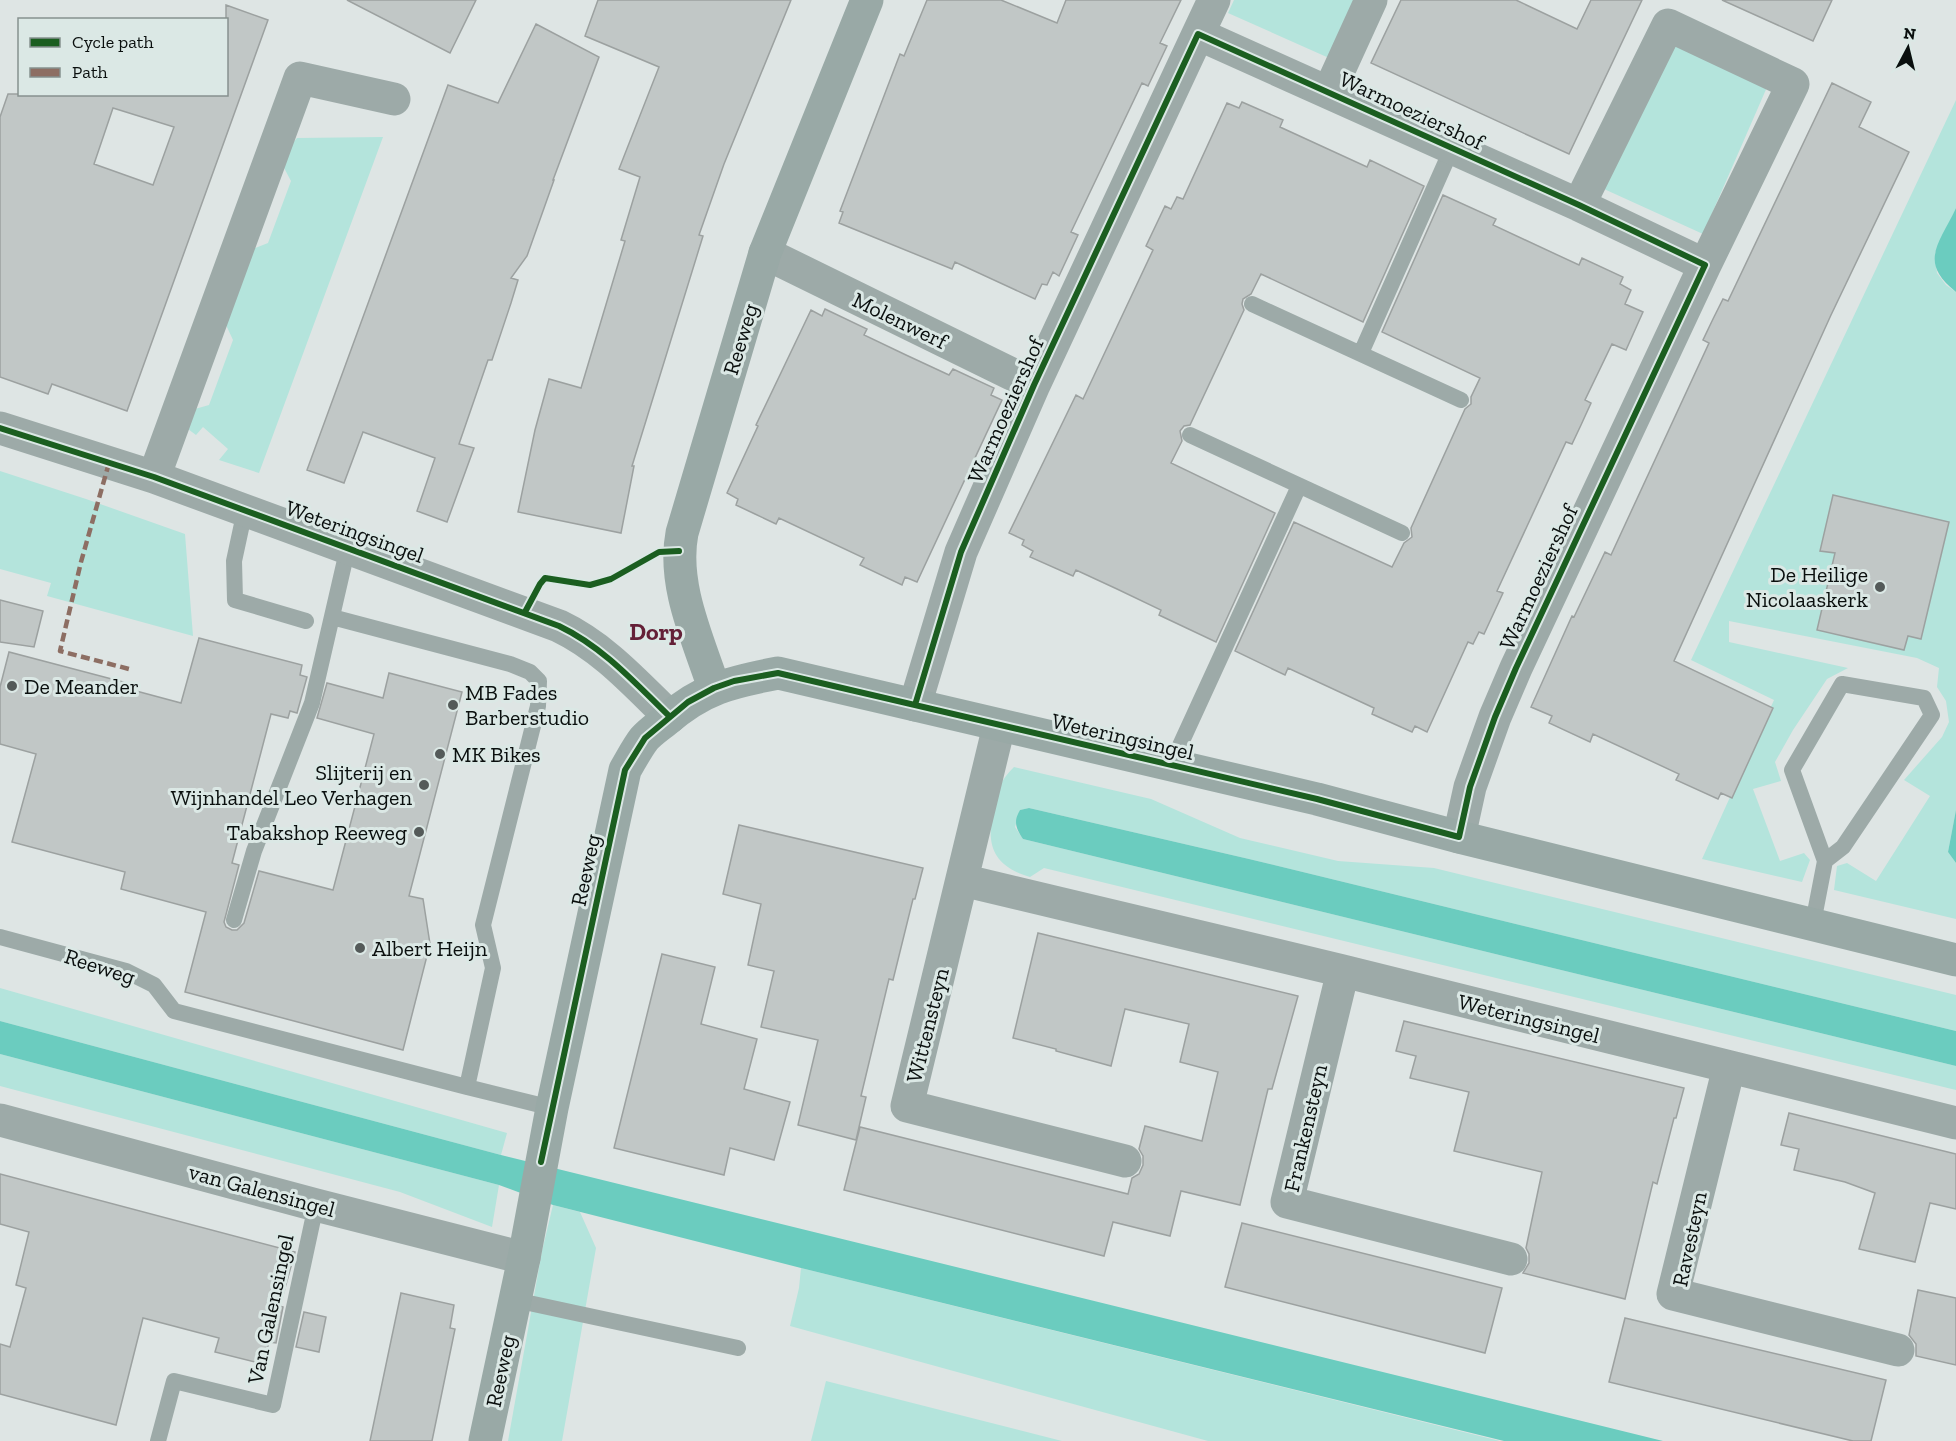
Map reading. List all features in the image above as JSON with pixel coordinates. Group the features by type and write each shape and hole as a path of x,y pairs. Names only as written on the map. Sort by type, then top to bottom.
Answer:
{"main road":[{"name":"Reeweg","path":"714,688 689,615 679,551 694,492 765,254 867,0"},
{"name":"Reeweg","path":"485,1441 524,1258 552,1108 625,771 645,738 688,702 714,688 734,681 778,673"},
{"name":"Weteringsingel","path":"778,673 1317,799 1459,837 1956,960"}],"street":[{"name":"Warmoeziershof","path":"915,705 961,552 1034,385 1214,0"},
{"name":"Warmoeziershof","path":"1329,92 1371,0"},
{"name":"Warmoeziershof","path":"1459,837 1470,787 1511,678 1792,84 1668,25 1579,205"},
{"name":"Warmoeziershof","path":"1198,34 1579,205 1705,265"},
{"path":"154,477 300,78 394,99"},
{"name":"Molenwerf","path":"765,254 1034,385"},
{"name":"Weteringsingel","path":"0,428 154,477 525,612 578,635 598,649 670,717"},
{"name":"Wittensteyn","path":"999,726 907,1106 1125,1161"},
{"name":"Weteringsingel","path":"963,880 1343,971 1956,1123"},
{"name":"Frankensteyn","path":"1343,971 1287,1202 1511,1259"},
{"name":"Ravesteyn","path":"1729,1067 1673,1294 1898,1350"},
{"name":"van Galensingel","path":"0,1120 524,1258"}],"lane":[{"name":"Warmoeziershof","path":"1361,353 1452,148"},
{"path":"1252,304 1461,400"},
{"path":"1190,435 1402,533"},
{"name":"Weteringsingel","path":"1171,765 1299,486"},
{"path":"245,510 234,561 235,600 306,621"},
{"name":"Weteringsingel","path":"234,920 254,851 312,703 348,547"},
{"path":"332,617 510,664 530,672 540,681 538,706 483,925 493,968 467,1087"},
{"path":"1813,923 1825,861 1792,770 1842,684 1924,698 1932,715 1844,847 1825,861"},
{"name":"Reeweg","path":"0,937 126,971 154,985 174,1011 552,1108"},
{"name":"Van Galensingel","path":"158,1441 174,1381 273,1405 316,1205"},
{"path":"515,1300 738,1348"}],"shaded area":[{"path":"1234,0 1355,0 1329,58 1228,13"},
{"path":"1675,35 1771,78 1703,234 1604,189"},
{"path":"1956,100 1956,208 1935,253 1937,273 1946,285 1956,292 1956,810 1948,852 1956,863 1956,919 1834,890 1837,866 1847,863 1876,881 1930,796 1904,780 1942,737 1949,722 1946,701 1937,687 1939,668 1917,658 1729,621 1729,642 1848,668 1827,679 1793,730 1775,762 1781,781 1753,789 1780,861 1804,853 1810,860 1802,882 1702,859 1774,700 1691,660"},
{"path":"383,137 259,473 219,460 228,449 203,427 196,435 188,429 195,409 209,405 233,340 226,325 253,249 268,243 291,181 283,166 292,144 297,138"},
{"path":"1956,208 1956,292 1944,281 1938,271 1935,252"},
{"path":"0,471 185,534 193,636 47,596 51,583 0,569"},
{"path":"1014,767 1151,799 1240,838 1338,861 1434,868 1956,995 1956,1031 1249,859 1029,808 1020,810 1015,827 1023,839 1956,1066 1956,1090 1044,868 1030,877 1008,867 1000,860 992,843 991,821 999,790 1002,781"},
{"path":"1029,808 1249,859 1956,1031 1956,1066 1023,839 1016,822 1020,810"},
{"path":"1956,810 1956,863 1948,852"},
{"path":"0,988 507,1133 501,1155 0,1021"},
{"path":"0,1021 501,1155 1663,1441 1504,1441 801,1268 553,1205 499,1185 0,1054"},
{"path":"0,1054 499,1185 492,1227 400,1192 0,1086"},
{"path":"553,1205 580,1212 596,1248 562,1441 508,1441 542,1251"},
{"path":"801,1268 1500,1441 1208,1441 790,1326"},
{"path":"826,1381 1062,1441 811,1441"}],"building":[{"path":"347,0 476,0 450,53"},
{"path":"598,0 791,0 724,164 699,235 703,236 632,466 634,466 621,533 518,512 535,430 549,379 581,388 625,241 621,240 640,177 619,169 659,67 585,36"},
{"path":"927,0 1001,0 1057,23 1066,0 1181,0 1160,43 1167,46 1158,65 1148,86 1142,83 1071,232 1078,235 1059,276 1053,272 1047,285 1042,284 1035,299 955,262 952,269 839,223 843,212 840,211 900,54 904,56"},
{"path":"1401,0 1516,0 1577,29 1591,0 1642,0 1569,154 1371,63"},
{"path":"1722,0 1832,0 1813,41"},
{"path":"226,5 268,20 127,411 52,384 48,394 0,377 0,117 8,94 18,94 18,96 228,96","holes":["113,108 174,127 153,185 94,164"]},
{"path":"536,24 599,57 527,256 511,278 518,280 511,303 492,360 488,360 459,444 474,448 447,522 417,511 435,458 363,432 344,483 307,470 448,85 498,103"},
{"path":"1832,83 1871,102 1859,127 1909,152 1831,315 1674,661 1773,708 1732,798 1721,793 1718,799 1676,780 1679,774 1593,734 1590,742 1549,723 1552,716 1531,707 1572,616 1574,617 1605,552 1611,555 1709,343 1703,340 1723,299 1728,301"},
{"path":"1242,102 1283,120 1280,127 1367,167 1370,160 1424,186 1363,322 1261,274 1251,294 1243,299 1244,310 1190,425 1184,426 1180,431 1182,441 1171,463 1275,513 1216,642 1159,615 1161,610 1076,570 1073,576 1030,557 1033,551 1022,545 1024,540 1009,533 1076,395 1083,399 1153,250 1146,246 1165,206 1171,209 1177,197 1183,199 1227,103 1239,108"},
{"path":"1443,195 1496,219 1493,225 1579,265 1582,258 1623,277 1620,284 1631,290 1625,304 1643,312 1626,350 1612,344 1585,400 1591,403 1581,425 1572,444 1566,442 1497,591 1503,593 1484,634 1479,632 1473,644 1468,642 1427,732 1415,726 1412,732 1372,714 1374,708 1288,668 1285,675 1235,651 1294,522 1392,567 1404,543 1412,537 1411,528 1465,409 1471,404 1471,397 1480,378 1382,332"},
{"path":"825,309 867,329 864,335 906,355 949,375 953,369 994,388 991,395 1002,400 917,582 905,577 902,585 860,565 864,558 779,518 776,524 736,505 738,499 727,493 758,426 756,425 811,310 822,316"},
{"name":"De Heilige Nicolaaskerk","path":"1833,495 1949,522 1921,639 1908,636 1904,650 1817,630 1835,553 1820,551"},
{"path":"0,600 43,611 34,647 0,642"},
{"path":"199,638 302,665 300,675 307,677 297,713 290,711 288,718 271,714 232,863 239,865 224,922 226,927 232,930 237,930 244,923 259,871 333,890 374,734 317,718 327,683 383,698 389,673 462,692 409,896 423,899 430,944 403,1050 185,992 206,912 121,889 125,872 12,842 36,754 0,744 0,687 9,652 127,683 125,688 181,703"},
{"path":"739,825 923,868 893,980 889,979 861,1096 866,1097 856,1140 798,1125 818,1040 761,1027 774,971 748,965 761,904 723,894"},
{"path":"1038,933 1298,996 1272,1089 1268,1089 1240,1205 1181,1191 1170,1236 1113,1222 1104,1256 844,1190 860,1127 1128,1194 1132,1178 1139,1174 1143,1165 1143,1156 1139,1149 1145,1126 1202,1141 1218,1072 1180,1062 1189,1024 1125,1009 1111,1066 1013,1038"},
{"path":"662,954 715,967 701,1024 757,1039 744,1089 790,1102 774,1160 730,1148 724,1175 614,1148"},
{"path":"1404,1021 1684,1088 1657,1184 1653,1182 1625,1299 1523,1273 1529,1263 1526,1248 1542,1172 1454,1151 1469,1092 1410,1078 1416,1056 1396,1051"},
{"path":"1789,1113 1956,1154 1956,1209 1930,1203 1915,1262 1859,1249 1875,1193 1845,1182 1794,1170 1799,1149 1781,1145"},
{"path":"0,1174 295,1252 280,1306 283,1307 276,1343 269,1342 263,1364 215,1352 219,1338 143,1318 116,1425 0,1394 0,1344 10,1347 26,1288 16,1285 29,1232 0,1224"},
{"path":"1242,1223 1502,1288 1485,1353 1225,1287"},
{"path":"1918,1290 1956,1298 1956,1365 1916,1356 1916,1344 1909,1335"},
{"path":"401,1293 454,1305 450,1328 455,1329 432,1441 370,1441"},
{"path":"304,1312 326,1317 319,1352 296,1347"},
{"path":"1625,1318 1886,1380 1871,1441 1853,1441 1609,1382"}],"marked path":[{"path":"109,463 81,562 60,651 129,669"}],"cycle path":[{"path":"541,1162 625,770 645,738 688,702 714,688 734,681 778,673 1317,799 1459,837 1470,787 1495,717 1516,668 1705,265 1579,205 1198,34 1034,385 961,552 915,705"},
{"path":"0,428 154,477 559,626 604,655 670,717"},
{"path":"525,612 545,578 590,585 611,579 659,552 679,551"}],"place":[{"name":"De Heilige Nicolaaskerk","path":"1880,587"},
{"name":"De Meander","path":"12,686"},
{"name":"MB Fades Barberstudio","path":"453,705"},
{"name":"MK Bikes","path":"440,754"},
{"name":"Slijterij en Wijnhandel Leo Verhagen","path":"424,785"},
{"name":"Tabakshop Reeweg","path":"419,832"},
{"name":"Albert Heijn","path":"360,948"}],"district":[{"name":"Dorp","path":"656,632"}]}
